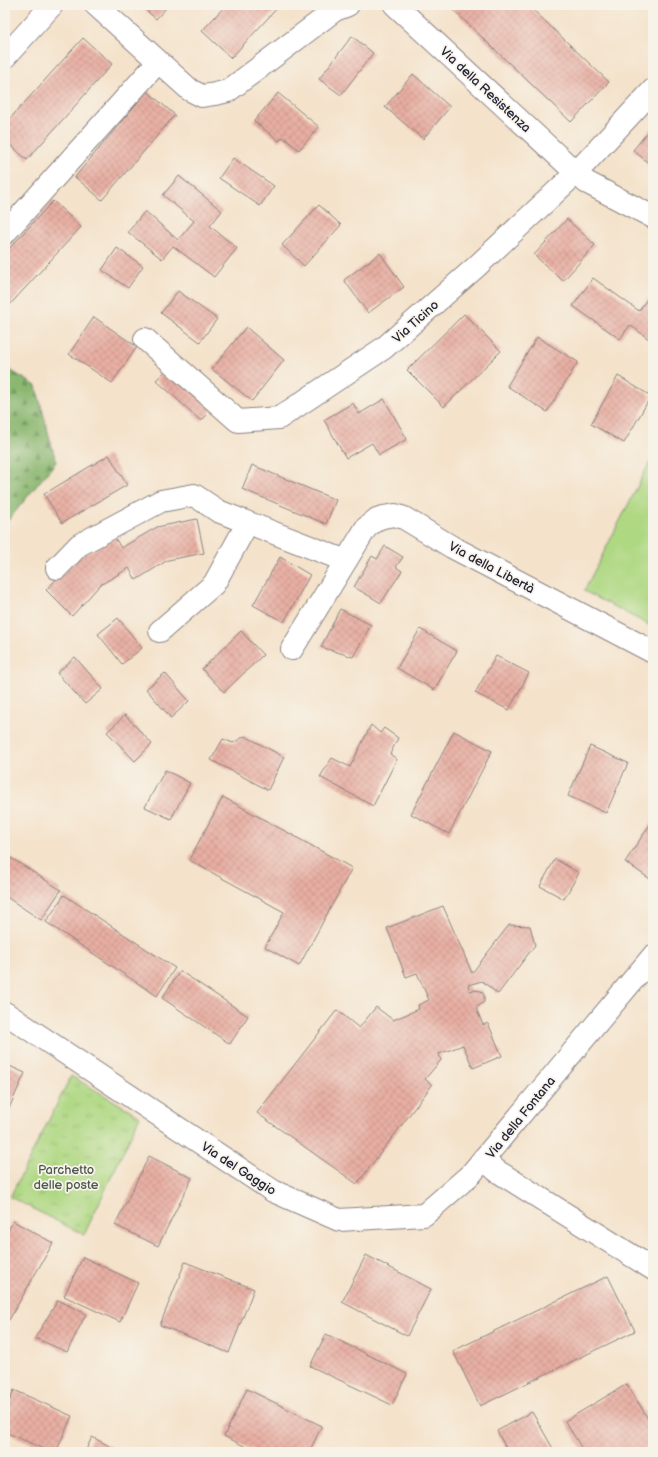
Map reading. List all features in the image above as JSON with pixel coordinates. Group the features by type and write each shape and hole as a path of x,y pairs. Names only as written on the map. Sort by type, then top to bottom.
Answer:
{"street":[{"path":"5,57 52,5"},
{"path":"96,5 190,90 202,96 228,91 335,10 348,5"},
{"name":"Via della Resistenza","path":"395,5 586,182 653,217"},
{"path":"5,233 158,62"},
{"name":"Via Ticino","path":"145,339 238,421 279,418 384,348 476,267 576,173 653,90"},
{"path":"57,568 79,545 161,501 194,496 218,511 247,524 346,562"},
{"name":"Via della Libertà","path":"292,649 366,528 377,520 388,516 394,516 404,518 452,547 653,652"},
{"path":"160,631 214,584 247,524"},
{"name":"Via della Fontana","path":"653,956 483,1159 497,1171 653,1269"},
{"name":"Via del Gaggio","path":"5,1013 273,1191 339,1220 424,1214 471,1174 483,1159"}],"green space":[{"path":"5,367 36,386 56,462 5,524"},
{"path":"653,456 653,627 584,591"},
{"name":"Parchetto delle poste","path":"71,1076 140,1116 84,1235 10,1197"}],"building":[{"path":"140,5 169,5 156,19"},
{"path":"226,5 280,5 231,58 202,31"},
{"path":"448,5 528,5 609,82 571,122"},
{"path":"352,36 373,53 341,95 319,79"},
{"path":"83,38 112,64 27,160 5,140 5,124"},
{"path":"413,74 450,107 423,139 385,107"},
{"path":"147,91 175,115 102,200 75,177"},
{"path":"278,93 319,127 299,150 283,137 279,141 254,121"},
{"path":"653,126 653,167 633,150"},
{"path":"233,158 274,186 260,206 219,178"},
{"path":"179,176 222,211 210,226 237,248 214,277 173,246 162,259 128,232 145,211 178,240 194,221 163,195"},
{"path":"53,201 81,227 5,310 5,253"},
{"path":"319,205 341,225 304,266 282,245"},
{"path":"567,219 595,245 563,281 534,255"},
{"path":"117,248 143,266 128,288 102,270"},
{"path":"380,253 404,287 368,313 344,280"},
{"path":"593,278 639,311 649,296 653,299 653,342 630,325 620,339 573,306"},
{"path":"178,291 217,319 200,342 161,313"},
{"path":"464,314 501,351 444,407 407,370"},
{"path":"94,317 137,347 112,383 69,354"},
{"path":"246,327 284,360 252,401 212,369"},
{"path":"537,337 578,362 547,412 507,386"},
{"path":"173,364 219,403 201,421 156,380"},
{"path":"618,376 651,396 624,443 591,424"},
{"path":"384,399 407,439 379,455 372,443 346,458 324,420 353,403 359,414"},
{"path":"109,455 127,485 62,523 44,494"},
{"path":"252,465 336,500 326,524 242,489"},
{"path":"197,519 204,553 168,560 136,580 129,568 100,585 72,616 46,590 78,557 115,538 121,548 157,527"},
{"path":"385,546 403,557 396,567 402,571 381,603 354,587 372,556 377,559"},
{"path":"280,557 310,575 284,622 253,605"},
{"path":"340,609 371,625 353,657 321,647"},
{"path":"118,618 142,648 122,664 98,634"},
{"path":"420,629 457,651 434,690 397,668"},
{"path":"241,631 263,655 224,692 202,669"},
{"path":"496,656 529,673 509,710 475,693"},
{"path":"75,657 103,689 85,704 57,673"},
{"path":"165,673 189,701 171,718 146,689"},
{"path":"125,715 152,744 135,761 107,732"},
{"path":"371,725 380,733 384,728 398,738 390,754 397,759 373,806 320,777 332,758 350,767"},
{"path":"454,731 492,751 449,834 411,814"},
{"path":"245,736 284,757 268,790 211,760 223,739 233,743"},
{"path":"590,746 628,763 606,813 568,796"},
{"path":"165,770 190,783 171,819 145,807"},
{"path":"223,797 352,868 299,966 265,947 284,912 189,860"},
{"path":"653,820 653,881 625,862"},
{"path":"5,854 61,890 41,920 5,896"},
{"path":"555,859 579,873 564,899 540,886"},
{"path":"64,895 175,968 157,996 46,922"},
{"path":"443,906 472,973 509,925 530,926 535,945 498,994 482,981 468,985 470,991 481,991 484,995 484,1002 476,1008 483,1025 488,1023 502,1056 473,1068 463,1045 439,1054 441,1060 425,1079 432,1085 357,1184 257,1113 337,1010 359,1028 376,1007 393,1020 419,1009 418,1005 429,1000 417,973 406,977 387,928"},
{"path":"180,971 248,1016 230,1044 162,998"},
{"path":"5,1064 25,1073 5,1117"},
{"path":"149,1156 192,1178 158,1246 115,1225"},
{"path":"13,1221 53,1243 9,1320 5,1318 5,1236"},
{"path":"366,1255 431,1289 407,1336 342,1302"},
{"path":"83,1257 138,1283 120,1322 64,1296"},
{"path":"185,1262 254,1289 229,1353 160,1325"},
{"path":"608,1276 635,1331 480,1406 453,1351"},
{"path":"58,1300 86,1314 67,1352 35,1338"},
{"path":"326,1334 407,1374 392,1405 310,1366"},
{"path":"627,1384 653,1427 653,1446 644,1452 584,1452 565,1421"},
{"path":"247,1389 322,1426 309,1452 256,1452 224,1436"},
{"path":"14,1390 72,1416 56,1452 51,1452 5,1432 5,1410"},
{"path":"532,1412 555,1452 508,1452 497,1431"},
{"path":"92,1437 121,1452 85,1452"}]}
